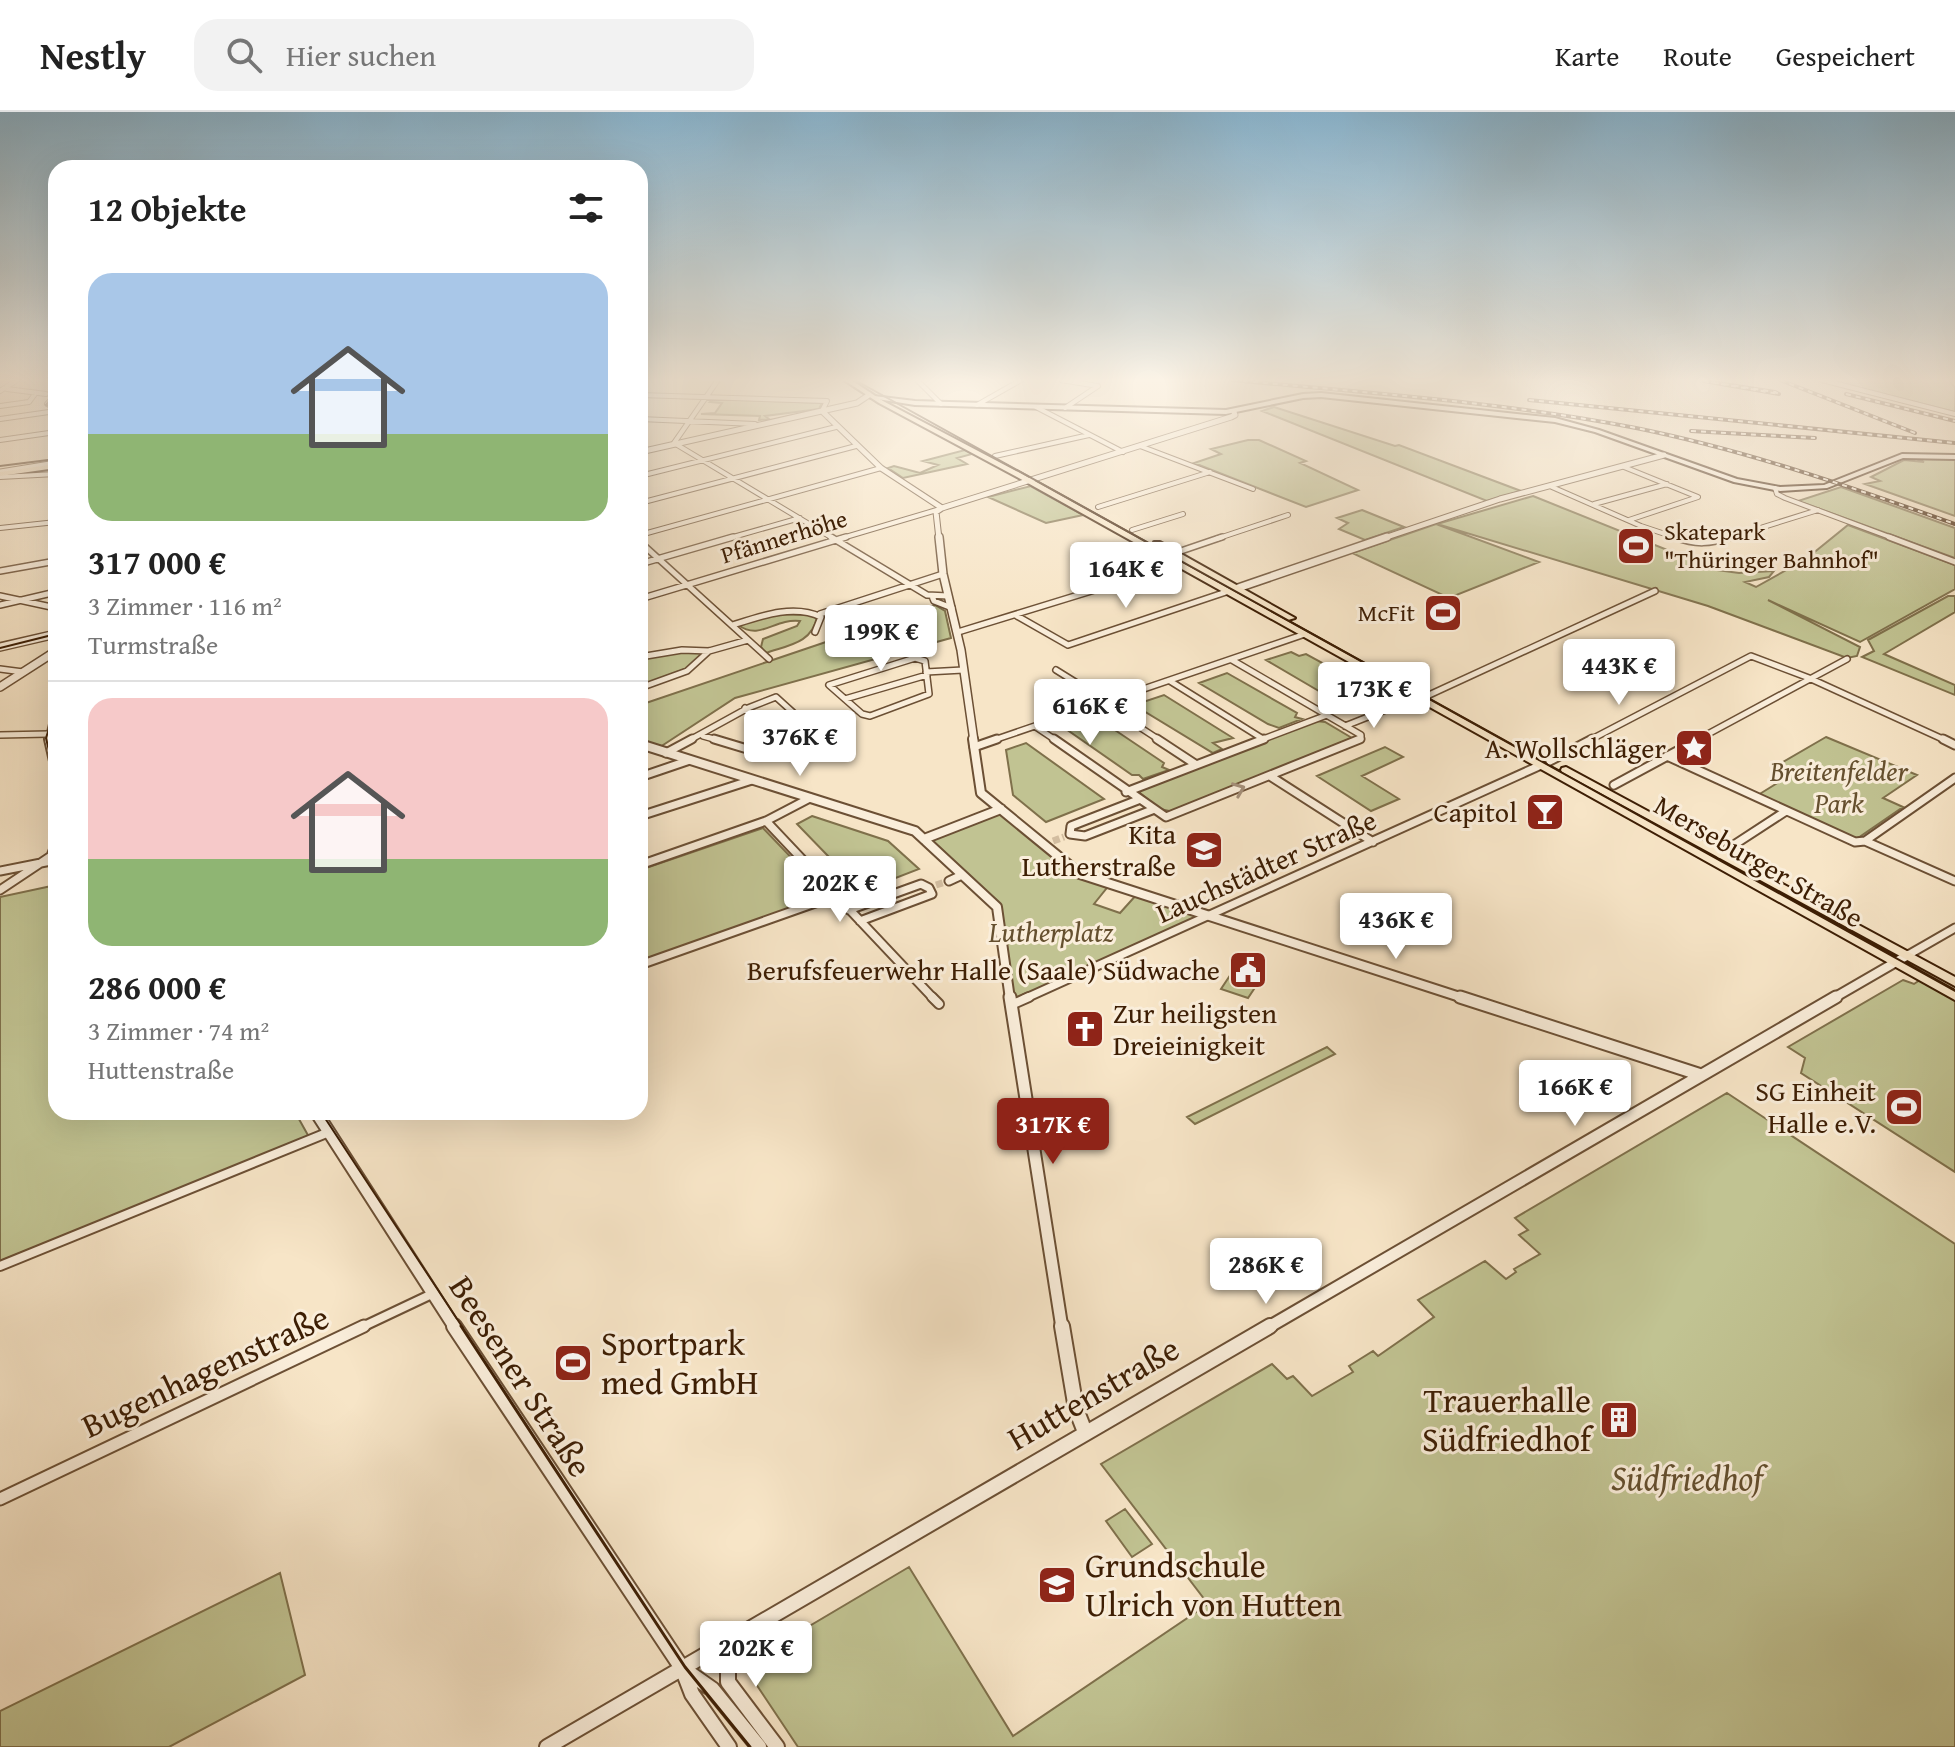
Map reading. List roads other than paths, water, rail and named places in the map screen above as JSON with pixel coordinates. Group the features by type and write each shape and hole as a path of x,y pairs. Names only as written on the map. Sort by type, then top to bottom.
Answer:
{"main road":[{"name":"Merseburger Straße","path":"988,456 1238,588 1955,996"},
{"name":"Merseburger Straße","path":"995,456 1176,565 1302,635 1720,854 1955,982"},
{"path":"1668,456 1736,481 1775,488 1825,487 1901,456"},
{"path":"1918,456 1955,457"},
{"path":"0,473 48,464"},
{"path":"1226,592 1238,588"}],"street":[{"path":"697,456 932,596 943,606 952,608"},
{"path":"648,474 719,456"},
{"path":"648,501 817,456"},
{"path":"868,456 942,508 935,515 943,574 958,632 981,793 1049,843 1080,874 1701,1075"},
{"name":"Pfännerhöhe","path":"648,597 1109,456"},
{"path":"1168,456 1253,489"},
{"path":"1238,588 1489,504 1507,502 1532,492 1660,456"},
{"path":"1624,467 1694,494 1698,499 1627,520"},
{"path":"648,533 881,468"},
{"path":"1098,507 1210,472"},
{"path":"0,473 48,474"},
{"path":"1594,504 1667,484"},
{"path":"1552,487 1627,520 1704,545 1818,510"},
{"path":"1775,488 1780,496 1955,562"},
{"path":"1132,530 1183,514"},
{"path":"1175,553 1288,515"},
{"path":"648,562 800,518"},
{"path":"0,528 48,523"},
{"path":"648,549 769,659"},
{"path":"0,571 48,562"},
{"path":"958,632 1176,565"},
{"path":"733,625 772,613 820,614 943,574"},
{"path":"1429,695 1655,591"},
{"path":"1017,615 1068,645 1226,592"},
{"path":"0,605 48,594"},
{"path":"0,596 48,606"},
{"path":"932,596 948,596"},
{"path":"815,632 820,614"},
{"path":"974,747 1302,635"},
{"path":"0,647 48,636"},
{"path":"648,656 682,650 709,651 748,640"},
{"path":"648,685 687,671 702,661 709,651"},
{"path":"0,687 48,656"},
{"name":"Lauchstädter Straße","path":"1009,1006 1546,763 1751,656 1809,678"},
{"path":"915,658 925,661 929,694 870,716 862,714 845,699 829,685 831,682 915,658"},
{"path":"1614,785 1847,659"},
{"path":"1036,727 1166,817 1361,739 1361,735 1232,660"},
{"path":"0,669 23,672"},
{"path":"845,699 926,673 963,670"},
{"path":"1056,670 1195,764"},
{"path":"1809,678 1955,745"},
{"path":"1170,681 1263,739"},
{"path":"666,753 703,736 745,708 778,697 818,733 815,737 763,754 703,736"},
{"path":"1345,726 1393,707"},
{"path":"745,708 786,748"},
{"path":"1126,792 1327,715"},
{"path":"0,735 48,739"},
{"path":"648,747 915,831 997,907 1009,1006 1076,1409 1085,1432"},
{"path":"1667,756 1855,842 1865,841 1955,778"},
{"path":"648,774 690,760"},
{"path":"1270,776 1373,842"},
{"path":"648,813 752,780"},
{"path":"648,862 766,821 810,798"},
{"path":"1138,800 1068,832 1085,836 1152,810"},
{"path":"924,839 1001,809"},
{"path":"1720,854 1786,811"},
{"path":"766,821 939,1004"},
{"path":"1865,841 1955,881"},
{"path":"0,890 48,858"},
{"path":"0,871 48,862"},
{"path":"949,881 962,875"},
{"path":"849,910 921,884 932,887 932,894 860,921"},
{"path":"648,962 835,896"},
{"path":"1908,955 1955,928"},
{"name":"Huttenstraße","path":"547,1747 1908,955"},
{"name":"Beesener Straße","path":"321,1120 682,1668"},
{"path":"0,1266 329,1132"},
{"name":"Bugenhagenstraße","path":"0,1499 434,1293"},
{"path":"752,1627 728,1661 728,1682 777,1747"},
{"path":"682,1668 692,1694 729,1747"},
{"path":"682,1668 712,1689 759,1747"}],"tunnel":[{"path":"1393,707 1402,704"},
{"path":"1053,841 1064,837"},
{"path":"936,885 949,881"}],"tram line":[{"path":"992,456 1955,991"},
{"path":"0,466 48,460"},
{"path":"0,648 48,636"},
{"path":"48,732 48,746"},
{"path":"326,1120 463,1328"},
{"path":"461,1326 685,1667 750,1747"}],"railway":[{"path":"1751,456 1955,524"}],"place":[{"name":"Skatepark \"Thüringer Bahnhof\"","path":"1636,546"},
{"name":"McFit","path":"1443,613"},
{"name":"A. Wollschläger","path":"1694,748"},
{"name":"Capitol","path":"1545,812"},
{"name":"Kita Lutherstraße","path":"1204,850"},
{"name":"Berufsfeuerwehr Halle (Saale) Südwache","path":"1248,970"},
{"name":"Zur heiligsten Dreieinigkeit","path":"1085,1029"},
{"name":"SG Einheit Halle e.V.","path":"1904,1107"},
{"name":"Sportpark med GmbH","path":"573,1363"},
{"name":"Trauerhalle Südfriedhof","path":"1619,1420"},
{"name":"Grundschule Ulrich von Hutten","path":"1057,1585"}],"park label":[{"name":"Breitenfelder Park","path":"1839,787"},
{"name":"Lutherplatz","path":"1051,932"},
{"name":"Südfriedhof","path":"1687,1478"}]}
